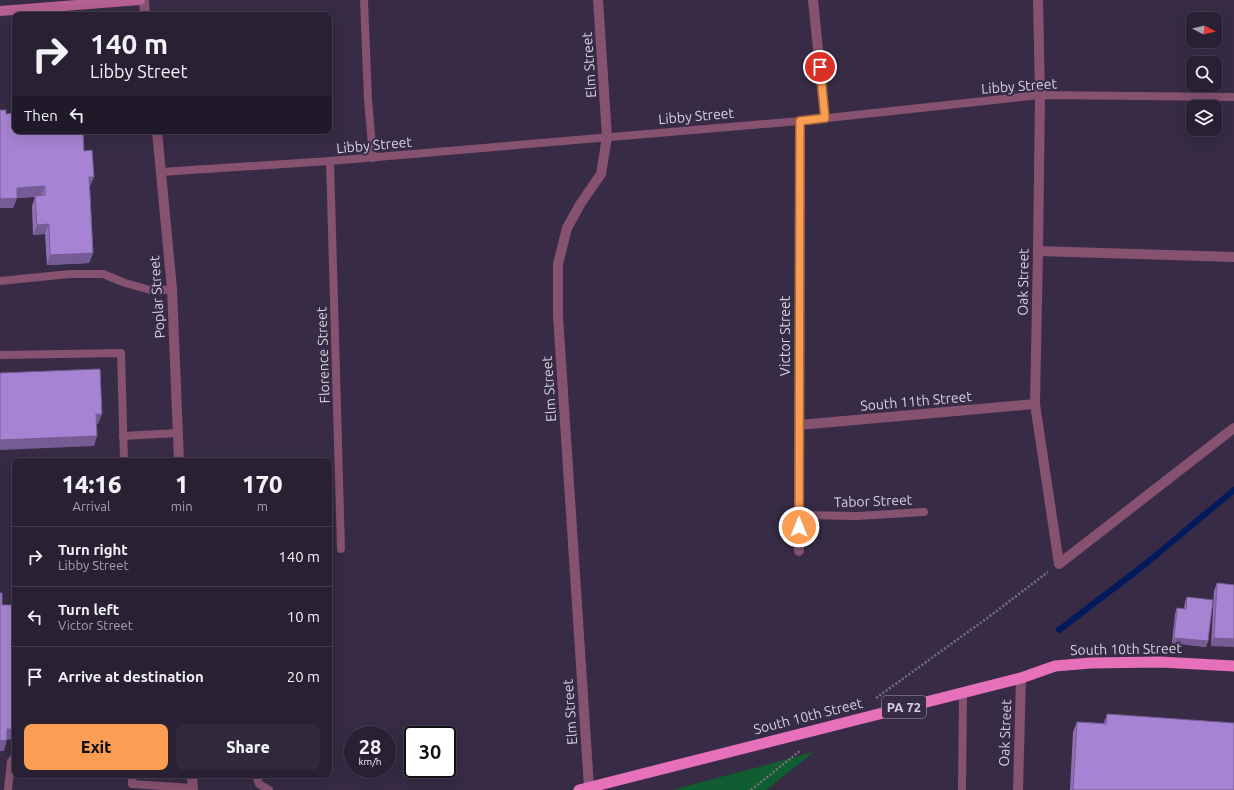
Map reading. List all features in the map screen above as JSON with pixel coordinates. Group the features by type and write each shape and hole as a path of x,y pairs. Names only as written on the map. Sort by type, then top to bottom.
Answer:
{"highway":[{"name":"South 10th Street","path":"584,789 1021,678 1055,666 1091,663 1160,662 1234,666"}],"main road":[{"path":"0,11 140,0"}],"street":[{"path":"144,0 145,12"},
{"name":"Elm Street","path":"584,789 558,316 558,264 567,228 581,203 601,174 607,137 598,0"},
{"path":"813,0 825,118"},
{"name":"Oak Street","path":"1038,0 1040,95 1035,404 1059,564"},
{"name":"Victor Street","path":"798,552 800,121"},
{"name":"Poplar Street","path":"157,134 172,289 179,458"},
{"path":"1038,251 1234,257"},
{"name":"South 11th Street","path":"799,425 1035,404"},
{"path":"1059,564 1234,428"},
{"name":"Oak Street","path":"1018,790 1021,678"},
{"path":"192,778 193,789"}],"lane":[{"path":"364,0 368,99 373,158"},
{"name":"Libby Street","path":"161,172 373,158 800,121 1040,95 1234,97"},
{"name":"Florence Street","path":"330,161 341,549"},
{"path":"0,281 70,274 103,274 125,283 154,291 172,289"},
{"path":"0,355 121,353 124,458"},
{"path":"123,436 178,432"},
{"name":"Tabor Street","path":"799,515 857,516 924,512"},
{"path":"962,790 963,692"},
{"path":"8,790 12,760"},
{"path":"257,778 259,784 269,790"},
{"path":"131,787 193,789"}],"path":[{"path":"871,701 986,619 1059,564"},
{"path":"751,790 804,748"}],"green space":[{"path":"814,752 766,790 672,790"}],"building":[{"path":"0,110 6,110 6,114 12,113 12,134 83,134 84,151 92,150 94,177 89,177 93,253 50,255 49,224 37,225 35,196 45,195 45,186 17,188 17,198 0,199"},
{"path":"100,369 102,414 96,414 97,436 0,440 0,373"},
{"path":"1217,583 1234,585 1234,639 1214,638"},
{"path":"0,593 2,593 2,605 12,605 12,729 7,729 7,740 0,741"},
{"path":"1187,597 1213,600 1208,641 1174,638 1177,608 1186,609"},
{"path":"1107,714 1234,723 1234,790 1073,790 1077,722 1106,724"}],"waterway":[{"path":"1059,630 1143,566 1234,490"}],"route":[{"path":"799,527 800,121 825,118 820,67"}]}
